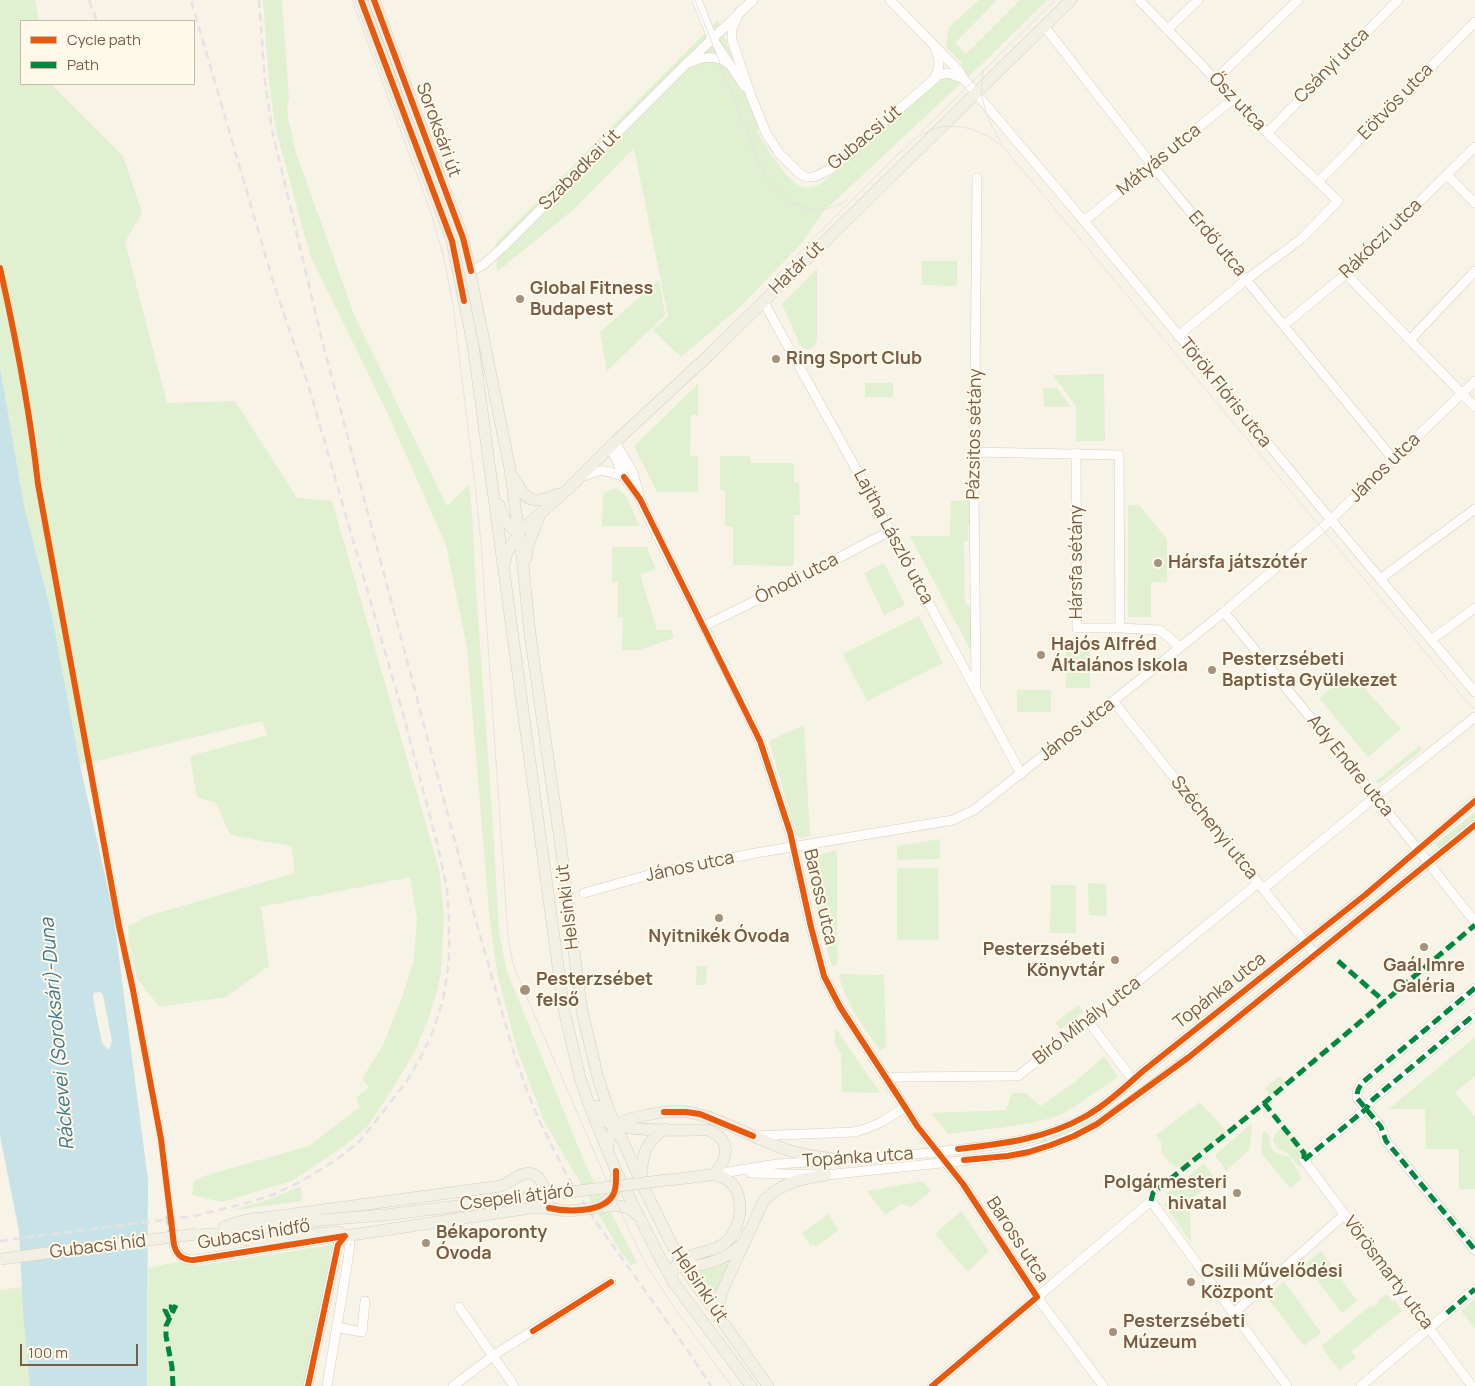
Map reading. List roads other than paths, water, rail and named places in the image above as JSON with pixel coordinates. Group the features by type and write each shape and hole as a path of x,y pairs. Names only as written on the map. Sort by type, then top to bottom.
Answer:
{"main road":[{"name":"Soroksári út","path":"361,0 452,241 473,345 504,567"},
{"name":"Soroksári út","path":"374,0 460,230 471,271 510,469 519,532"},
{"name":"Határ út","path":"519,532 567,490 612,444 708,355 1071,0"},
{"path":"510,469 522,492 532,500 547,499 567,490"},
{"path":"491,484 506,523 512,529 519,532 506,555 504,567"},
{"path":"524,573 528,545 541,514"},
{"name":"Helsinki út","path":"519,532 530,634 562,855 582,1011 598,1078 608,1108 680,1265 768,1386"},
{"name":"Helsinki út","path":"504,567 564,1010 580,1078 590,1108 616,1171 661,1260 671,1278 751,1386"},
{"path":"569,1035 588,1075 602,1118 606,1122 629,1128 708,1130 716,1134 725,1145 726,1153 723,1162 713,1174 731,1182 737,1190 740,1202 739,1220 730,1239 717,1248 706,1252 694,1253 671,1243"},
{"path":"608,1108 614,1114 633,1118"},
{"path":"607,1150 609,1137 616,1125 633,1118 664,1112 686,1112 700,1114 792,1151 816,1157 844,1160"},
{"path":"641,1182 644,1154 648,1144 665,1129"},
{"path":"598,1208 613,1195 616,1186 616,1171"},
{"path":"264,1218 501,1186 525,1174 533,1174 541,1179 549,1208"},
{"name":"Csepeli átjáró","path":"200,1234 321,1220 385,1215 713,1174"},
{"path":"721,1319 719,1304 722,1291 764,1200 782,1186 794,1181 826,1174"},
{"path":"200,1234 225,1235 254,1241 339,1232 345,1236 538,1207 568,1211 623,1206 639,1217"},
{"name":"Csepeli átjáró","path":"200,1234 238,1222 264,1218 321,1220"},
{"name":"Gubacsi híd","path":"0,1259 200,1234"},
{"path":"661,1260 680,1265 711,1262 723,1258 744,1242"},
{"path":"671,1278 672,1272 694,1253"}],"street":[{"name":"Gubacsi út","path":"697,0 712,38 751,96"},
{"name":"Szabadkai út","path":"471,271 484,265 502,248 712,38 753,0"},
{"path":"890,0 960,72 976,94"},
{"name":"Ősz utca","path":"1139,0 1233,99 1338,201 1301,239 1246,280"},
{"path":"1167,30 1198,0"},
{"path":"1215,80 1298,0"},
{"name":"Csányi utca","path":"1267,133 1398,0"},
{"name":"Gubacsi út","path":"740,11 732,28 732,40 751,96 766,133 779,153 787,163 806,177 814,177 829,170 932,81 945,73 952,73 964,79"},
{"name":"Eötvös utca","path":"1318,182 1475,22"},
{"name":"Erdő utca","path":"1044,26 1152,165 1394,460"},
{"path":"932,44 940,62 932,81"},
{"path":"686,64 698,59 712,58 726,61 732,67"},
{"name":"Török Flóris utca","path":"976,94 1084,221 1380,580 1475,692"},
{"name":"Mátyás utca","path":"1084,221 1233,99"},
{"name":"Rákóczi utca","path":"1284,325 1346,274 1475,147"},
{"path":"1447,175 1475,203"},
{"name":"Pázsitos sétány","path":"976,690 974,452 977,178"},
{"path":"1410,340 1475,271"},
{"path":"1346,274 1475,407"},
{"path":"1178,336 1246,280"},
{"name":"Lajtha László utca","path":"763,301 1021,774"},
{"name":"János utca","path":"584,893 652,874 793,846 953,820 974,810 1224,612 1331,520 1475,381"},
{"name":"Baross utca","path":"612,444 624,477 640,499 760,741 793,846 824,976 840,1006 905,1107 947,1162 1037,1297 1103,1386"},
{"name":"Baross utca","path":"612,444 633,473 640,499"},
{"path":"974,452 1119,455 1120,628"},
{"name":"Hársfa sétány","path":"1076,453 1077,628 1160,630 1180,647"},
{"path":"579,478 596,470 612,472 624,477"},
{"path":"1380,580 1475,509"},
{"name":"Ónodi utca","path":"704,626 890,531"},
{"path":"1431,640 1475,608"},
{"name":"Ady Endre utca","path":"1224,612 1419,850 1475,922"},
{"name":"Széchenyi utca","path":"1113,701 1316,954"},
{"name":"Bíró Mihály utca","path":"886,1078 1018,1076 1475,717"},
{"name":"Topánka utca","path":"725,1173 777,1164 938,1152 1005,1144 1048,1134 1087,1116 1306,943 1475,801"},
{"name":"Topánka utca","path":"713,1174 826,1174 1008,1156 1051,1145 1091,1128 1189,1057 1475,825"},
{"path":"1475,988 1357,1089 1357,1098 1381,1127 1386,1141 1475,1250"},
{"path":"1366,1109 1371,1101 1475,1014"},
{"path":"1088,1021 1133,1080"},
{"name":"Topánka utca","path":"754,1136 854,1132 867,1129 905,1107"},
{"name":"Vörösmarty utca","path":"1366,1109 1304,1160 1472,1386"},
{"path":"932,1386 1151,1201 1287,1386"},
{"path":"1234,1313 1345,1214"},
{"path":"308,1386 338,1245 345,1236 350,1243 327,1386"},
{"name":"Gubacsi hídfő","path":"174,1245 179,1255 186,1260 194,1260 345,1236"},
{"path":"336,1257 348,1259"},
{"path":"454,1386 494,1355 611,1282"},
{"path":"1361,1386 1475,1290"},
{"path":"336,1327 362,1332 365,1301"},
{"path":"459,1307 514,1386"}],"water":[{"name":"Ráckevei (Soroksári)-Duna","path":"0,367 24,505 52,615 80,765 113,911 148,1180 147,1386 30,1386 23,1311 19,1231 0,1136"}],"tunnel":[{"path":"170,1216 174,1243"}],"tram line":[{"path":"352,0 429,207 443,254 453,304 481,543 508,936 513,964 613,1195 644,1261 671,1303 731,1386"},
{"path":"695,0 763,172 770,183 789,201 811,209 823,209 847,200"},
{"path":"920,133 1055,0"},
{"path":"984,69 982,90 985,108 1002,144"},
{"path":"899,154 916,138 930,130 953,126 986,135 1005,149 1460,694 1475,709"},
{"path":"771,281 902,150"}],"railway":[{"path":"89,0 97,20"},
{"path":"0,1241 194,1216 247,1203 272,1195 298,1183 340,1157 360,1141 407,1081 433,1031 443,1000 449,961 449,920 447,890 438,847 405,721 308,384 274,285 191,0"},
{"path":"259,0 265,82 272,130 322,340 476,921 513,1050 540,1122 565,1172 594,1219 711,1386"}],"place":[{"name":"Global Fitness Budapest","path":"520,299"},
{"name":"Ring Sport Club","path":"776,359"},
{"name":"Hársfa játszótér","path":"1158,563"},
{"name":"Hajós Alfréd Általános Iskola","path":"1041,655"},
{"name":"Pesterzsébeti Baptista Gyülekezet","path":"1212,670"},
{"name":"Nyitnikék Óvoda","path":"719,918"},
{"name":"Gaál Imre Galéria","path":"1424,947"},
{"name":"Pesterzsébeti Könyvtár","path":"1115,960"},
{"name":"Pesterzsébet felső","path":"525,990"},
{"name":"Polgármesteri hivatal","path":"1237,1193"},
{"name":"Békaporonty Óvoda","path":"426,1243"},
{"name":"Csili Művelődési Központ","path":"1191,1282"},
{"name":"Pesterzsébeti Múzeum","path":"1113,1332"}]}
